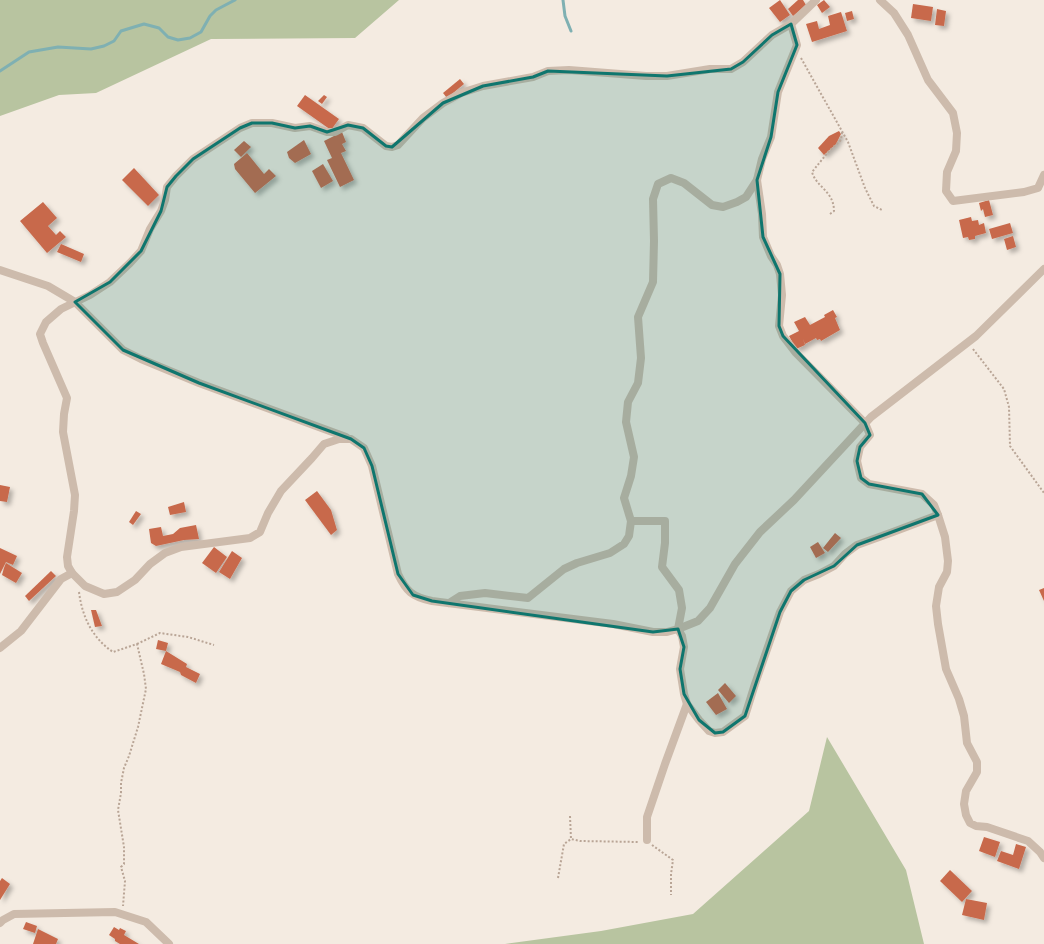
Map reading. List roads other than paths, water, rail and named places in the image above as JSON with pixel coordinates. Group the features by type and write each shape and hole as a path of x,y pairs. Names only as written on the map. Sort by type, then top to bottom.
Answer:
{"street":[{"path":"351,439 338,439 324,444 281,491 268,513 260,532 250,538 181,547 165,553 150,564 135,580 117,592 104,594 85,586 68,566 67,557 75,495 63,432 67,398 40,334 46,322 62,309 110,282 141,251 150,229 161,211 165,200 167,187 193,159 240,128 252,123 272,123 295,128 310,126 327,132 335,132 348,125 363,128 386,146 392,148 398,145 423,118 443,103 461,93 483,86 533,77 548,71 568,70 668,76 710,69 730,69 743,62 772,35 791,24 816,0"},
{"path":"880,0 894,13 908,35 928,80 953,113 957,133 956,151 947,172 946,191 953,200 1024,192 1038,188 1044,175"},
{"path":"449,603 460,596 485,593 528,598 564,569 577,563 610,553 624,544 629,536 631,521 624,498 631,476 634,457 626,422 628,402 638,383 641,358 638,317 653,282 653,200 658,184 671,178 684,183 712,205 723,207 746,197 757,180 762,159 771,137 778,92 797,45 791,24"},
{"path":"757,180 762,214 763,237 780,274 782,295 779,326 783,336 796,353 865,423 870,435 860,447 857,461 861,478 869,484 922,494 934,505 938,515 948,561 947,572 939,587 936,606 938,624 946,669 960,699 964,716 967,743 977,762 977,772 966,791 964,804 966,815 970,823 976,826 987,827 1028,841 1044,858"},
{"path":"0,270 48,286 76,302 123,350 135,356 199,383 351,439 364,448 372,466 398,574 404,586 413,595 422,599 449,603 613,624 653,632 667,632 698,621 710,608 735,564 760,532 794,500 865,423 976,336 1044,269"},
{"path":"631,521 665,521 665,543 662,567 679,590 682,608 678,629 682,636 684,647 680,669 684,694 687,704 699,720 715,733 723,732 745,716 780,612 791,591 804,580 834,566 845,554 857,545 938,515"},
{"path":"0,648 21,631 61,579 75,575"},
{"path":"647,840 647,817 687,704"},
{"path":"0,923 14,914 115,912 146,922 169,944"}],"waterway":[{"path":"0,71 29,52 58,47 91,49 104,46 114,41 121,31 144,24 159,28 168,37 178,40 190,38 201,32 210,16 216,10 235,0"},
{"path":"563,0 565,16 571,31"}]}
